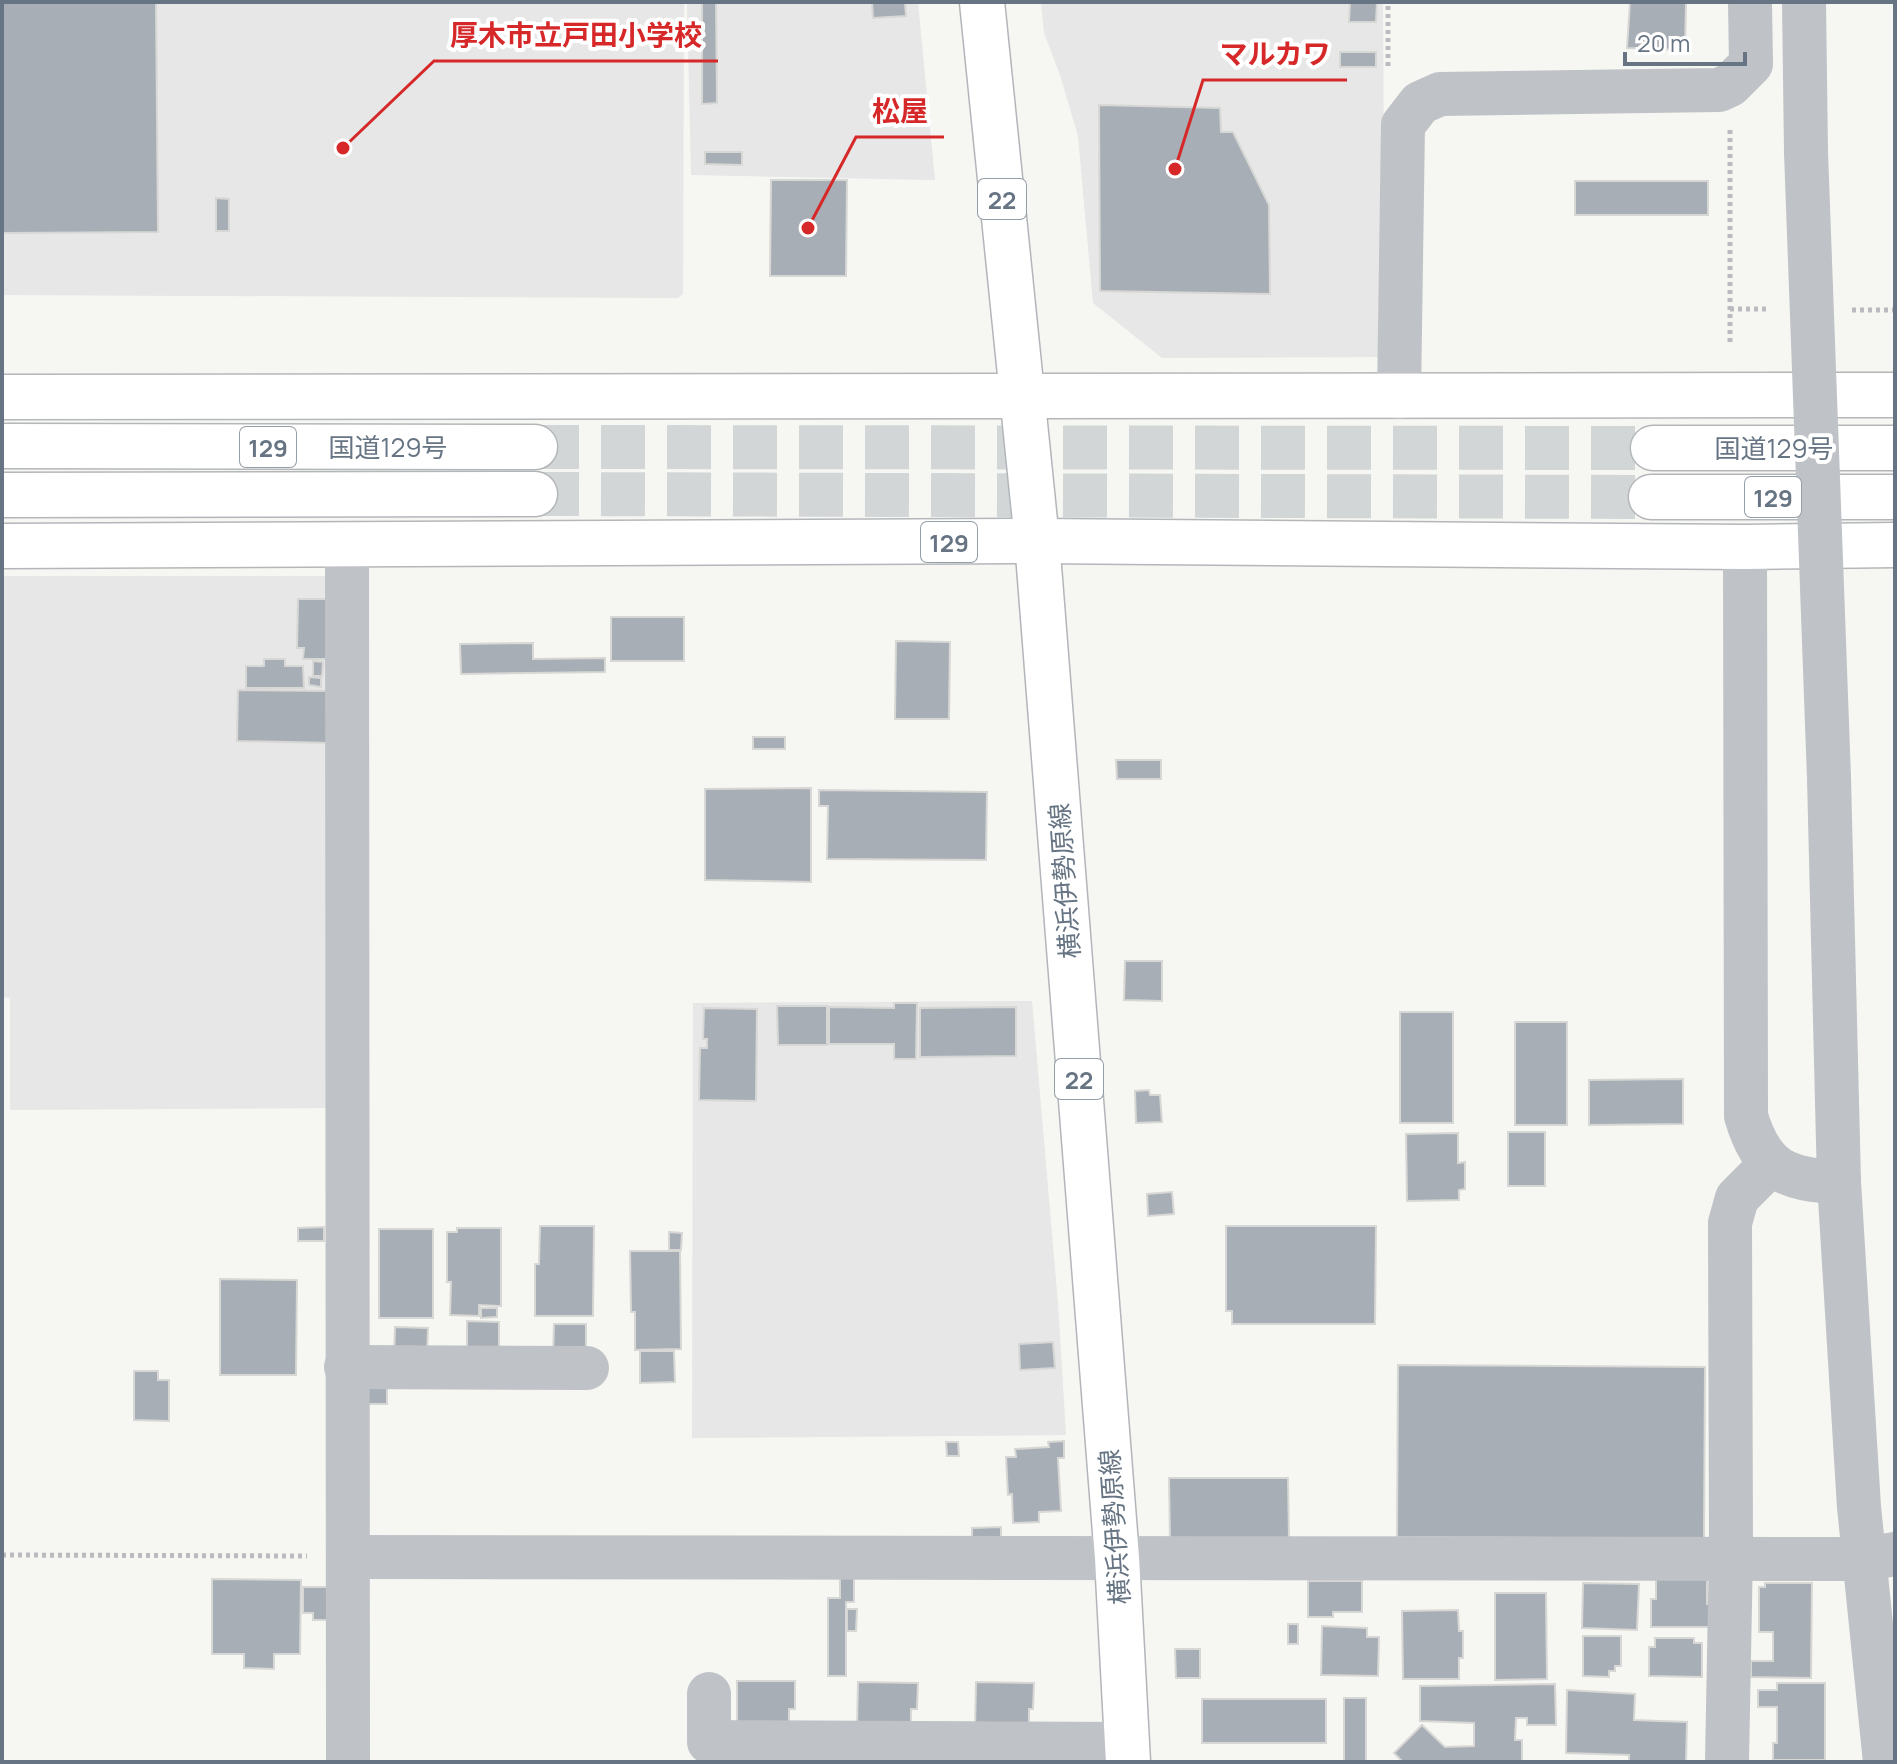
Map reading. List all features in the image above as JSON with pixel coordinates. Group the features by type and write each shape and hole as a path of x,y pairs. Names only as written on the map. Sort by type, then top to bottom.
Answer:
{"main road":[{"name":"横浜伊勢原線","path":"982,2 1037,541 1117,1558 1127,1753"},
{"path":"1745,394 1895,374"},
{"name":"129","path":"2,397 1895,395"},
{"name":"国道129号","path":"2,446 535,447"},
{"name":"国道129号","path":"1653,448 1895,448"},
{"name":"国道129号","path":"2,495 535,494"},
{"name":"国道129号","path":"1651,497 1895,497"},
{"name":"129","path":"2,546 1037,541 1745,547 1895,545"}],"street":[{"path":"1399,397 1403,125 1420,103 1440,94 1719,90 1730,85 1751,64 1750,2"},
{"path":"1804,2 1806,152 1829,778 1839,1182 1859,1507 1880,1556 1885,1762"},
{"path":"347,545 348,1762"},
{"path":"1745,547 1746,1116 1752,1136 1771,1164 1793,1178 1839,1182"},
{"path":"1727,1762 1731,1549 1730,1223 1737,1198 1771,1164"},
{"path":"346,1367 587,1368"},
{"path":"348,1557 1729,1559 1880,1556"},
{"path":"709,1694 709,1752 1127,1753"}],"path":[{"path":"1388,2 1388,66"},
{"path":"1730,85 1730,346"},
{"path":"2,1555 348,1557"}],"shaded area":[{"path":"2,2 684,2 683,294 678,298 2,295"},
{"path":"687,2 918,2 935,180 691,175"},
{"path":"1041,2 1383,2 1385,357 1162,358 1093,303 1078,136 1044,33"},
{"path":"2,576 325,576 338,589 337,1108 10,1110 10,998 2,997"},
{"path":"1032,1001 1066,1435 692,1438 693,1003"}],"building":[{"path":"2,2 156,2 158,232 3,233"},
{"path":"702,2 716,2 717,103 702,104"},
{"path":"872,2 905,2 906,16 873,18"},
{"path":"1350,2 1377,2 1376,22 1349,22"},
{"path":"1630,2 1686,2 1685,50 1627,48"},
{"path":"1340,52 1376,52 1376,67 1340,67"},
{"path":"1099,105 1220,108 1221,132 1233,132 1269,205 1270,294 1100,291"},
{"path":"705,152 742,152 742,165 705,164"},
{"path":"771,180 847,180 846,276 770,276"},
{"path":"1575,181 1708,181 1708,215 1575,215"},
{"path":"216,198 229,199 229,231 216,231"},
{"path":"298,599 331,599 331,659 303,659 304,648 297,648"},
{"path":"611,617 684,617 684,661 611,661"},
{"path":"896,641 950,642 949,719 895,719"},
{"path":"533,643 533,659 605,658 605,672 461,674 460,644"},
{"path":"264,659 285,659 285,666 303,666 304,688 246,688 246,666 264,666"},
{"path":"313,661 323,662 322,676 313,676"},
{"path":"309,677 321,678 321,687 309,685"},
{"path":"238,690 331,691 331,743 237,741"},
{"path":"753,737 785,737 785,749 753,749"},
{"path":"1116,760 1161,760 1161,779 1117,779"},
{"path":"811,788 811,882 705,880 705,789"},
{"path":"819,790 987,792 986,860 827,859 828,806 819,806"},
{"path":"1125,961 1162,961 1162,1001 1124,1000"},
{"path":"894,1003 917,1003 916,1059 894,1059 894,1044 829,1044 829,1007 894,1008"},
{"path":"777,1006 827,1006 827,1045 778,1045"},
{"path":"1016,1007 1016,1056 920,1057 920,1008"},
{"path":"704,1008 757,1009 756,1101 699,1100 700,1048 707,1048 707,1039 703,1039"},
{"path":"1400,1012 1453,1012 1453,1123 1400,1123"},
{"path":"1515,1022 1567,1022 1567,1125 1515,1125"},
{"path":"1683,1079 1683,1124 1589,1125 1589,1080"},
{"path":"1149,1090 1150,1095 1160,1095 1162,1122 1136,1123 1135,1091"},
{"path":"1508,1132 1545,1132 1545,1186 1508,1186"},
{"path":"1458,1133 1458,1163 1465,1162 1465,1189 1459,1190 1459,1200 1407,1201 1406,1134"},
{"path":"1172,1192 1174,1214 1148,1216 1147,1194"},
{"path":"540,1226 594,1226 593,1316 535,1316 535,1264 539,1264"},
{"path":"1226,1226 1376,1226 1375,1324 1232,1324 1232,1311 1226,1311"},
{"path":"324,1227 324,1241 298,1241 298,1228"},
{"path":"457,1228 501,1228 501,1306 479,1305 479,1316 450,1315 447,1232 457,1232"},
{"path":"379,1229 433,1229 433,1318 379,1318"},
{"path":"669,1232 682,1233 681,1250 669,1250"},
{"path":"630,1251 680,1251 681,1349 635,1350"},
{"path":"220,1279 297,1280 296,1375 220,1375"},
{"path":"481,1308 497,1308 497,1317 481,1318"},
{"path":"467,1321 499,1322 499,1351 467,1351"},
{"path":"554,1324 586,1324 586,1357 553,1357"},
{"path":"395,1327 428,1328 427,1357 394,1357"},
{"path":"1053,1342 1055,1368 1020,1370 1019,1344"},
{"path":"640,1351 674,1351 675,1382 640,1383"},
{"path":"1398,1365 1705,1367 1704,1539 1397,1537"},
{"path":"134,1371 158,1371 158,1380 169,1380 169,1421 134,1420"},
{"path":"368,1386 387,1386 387,1404 368,1404"},
{"path":"1064,1441 1064,1458 1058,1458 1061,1511 1039,1512 1039,1522 1013,1523 1006,1457 1016,1457 1015,1449 1049,1447 1048,1442"},
{"path":"946,1442 958,1442 959,1456 947,1456"},
{"path":"1169,1478 1288,1478 1289,1539 1170,1539"},
{"path":"1001,1527 1001,1541 972,1541 972,1528"},
{"path":"840,1574 854,1574 854,1602 846,1602 846,1676 828,1676 828,1598 840,1598"},
{"path":"1656,1577 1707,1577 1707,1604 1713,1604 1713,1627 1651,1627 1651,1599 1656,1599"},
{"path":"212,1579 301,1580 300,1654 274,1654 274,1669 244,1668 244,1654 212,1654"},
{"path":"1308,1581 1362,1581 1362,1612 1333,1612 1333,1617 1308,1617"},
{"path":"1583,1583 1639,1584 1637,1630 1582,1628"},
{"path":"1765,1583 1812,1583 1811,1678 1751,1677 1751,1661 1773,1661 1773,1632 1759,1632 1759,1587 1765,1587"},
{"path":"303,1587 331,1587 330,1620 313,1620 313,1613 303,1613"},
{"path":"1495,1593 1546,1593 1547,1679 1495,1680"},
{"path":"847,1609 857,1609 856,1631 847,1631"},
{"path":"1458,1610 1459,1631 1463,1631 1459,1679 1403,1679 1402,1611"},
{"path":"1288,1624 1298,1624 1298,1644 1288,1644"},
{"path":"1322,1626 1367,1628 1367,1637 1379,1637 1378,1676 1321,1675"},
{"path":"1583,1636 1621,1636 1621,1666 1609,1671 1609,1677 1583,1676"},
{"path":"1655,1638 1694,1638 1694,1643 1702,1643 1702,1677 1649,1676 1649,1647 1655,1647"},
{"path":"1175,1649 1200,1649 1200,1678 1176,1678"},
{"path":"737,1681 795,1681 795,1709 789,1709 789,1728 737,1728"},
{"path":"858,1682 918,1683 917,1709 911,1709 911,1730 857,1729"},
{"path":"976,1682 1034,1683 1029,1731 975,1730"},
{"path":"1777,1683 1825,1683 1825,1760 1773,1760 1773,1743 1777,1743 1777,1707 1758,1707 1758,1690 1777,1690"},
{"path":"1555,1684 1556,1725 1527,1725 1527,1718 1516,1718 1515,1740 1522,1740 1522,1762 1403,1762 1394,1753 1422,1725 1445,1747 1474,1746 1474,1723 1420,1721 1420,1686"},
{"path":"1567,1690 1635,1694 1634,1720 1687,1722 1686,1762 1629,1762 1629,1755 1566,1753"},
{"path":"1344,1698 1366,1698 1366,1762 1344,1762"},
{"path":"1202,1699 1326,1699 1326,1743 1202,1743"}],"tunnel":[{"path":"535,447 1653,448"},
{"path":"535,494 1651,497"}],"place":[{"name":"厚木市立戸田小学校","path":"343,148"},
{"name":"マルカワ","path":"1175,169"},
{"name":"松屋","path":"808,228"}]}
